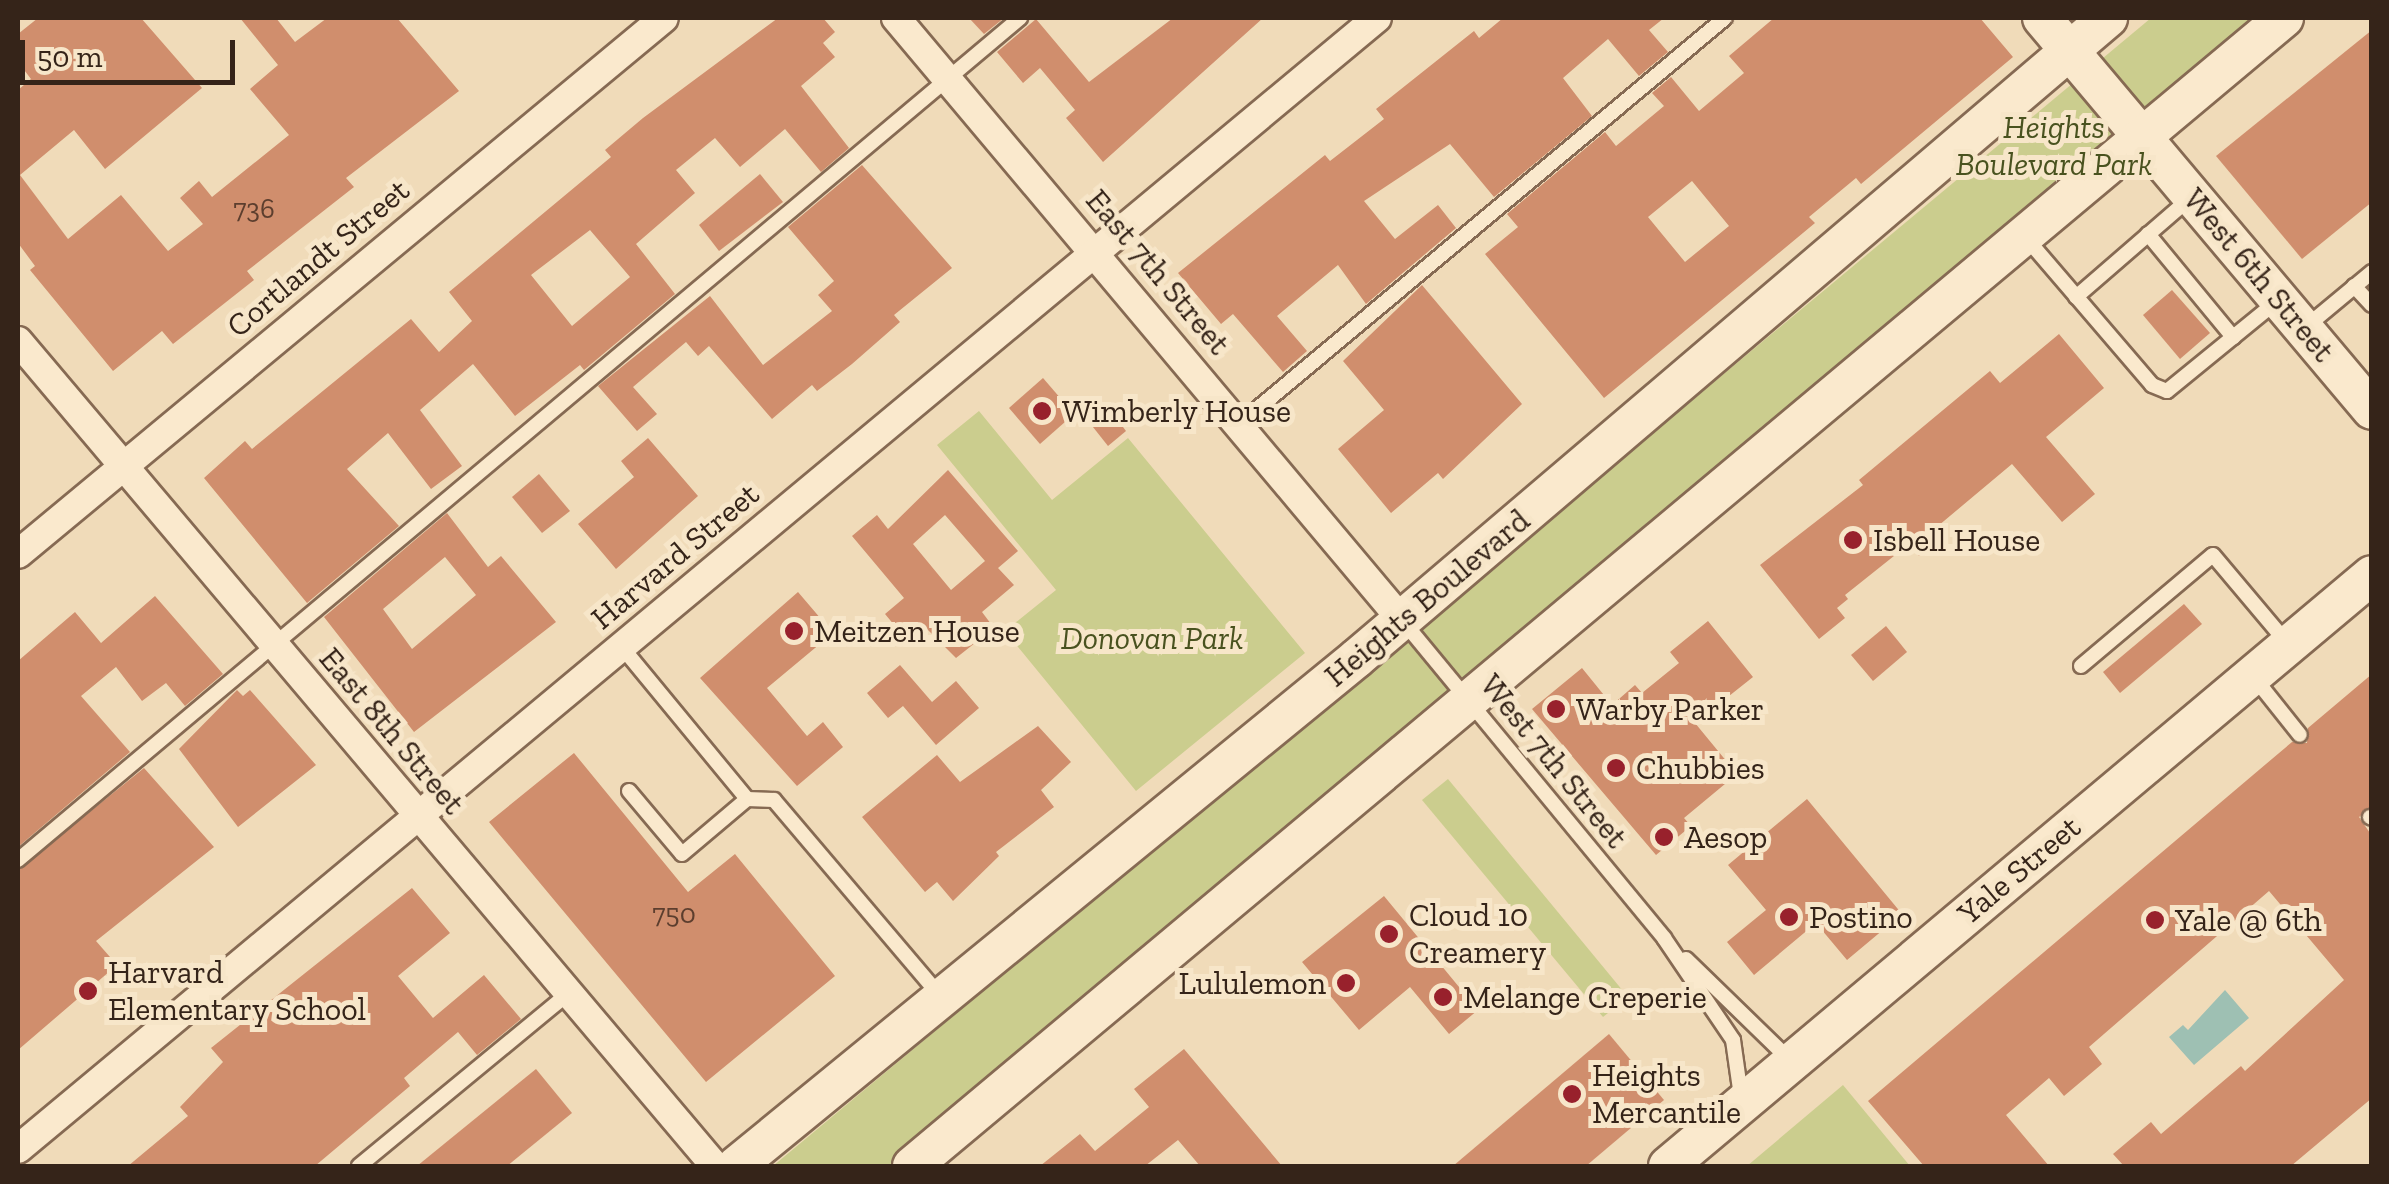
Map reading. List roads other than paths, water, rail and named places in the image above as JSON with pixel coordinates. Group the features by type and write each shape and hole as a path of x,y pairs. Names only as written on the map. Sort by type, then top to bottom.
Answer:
{"main road":[{"name":"West 6th Street","path":"2042,18 2372,410"},
{"name":"Heights Boulevard","path":"736,1166 1401,619 2108,18"},
{"path":"912,1166 1471,704 2284,18"},
{"name":"Yale Street","path":"1668,1166 2372,576"}],"street":[{"name":"Cortlandt Street","path":"18,554 664,18"},
{"name":"East 7th Street","path":"896,18 950,76 1401,619"},
{"name":"Harvard Street","path":"18,1149 1376,18"},
{"name":"East 8th Street","path":"18,340 715,1166"}],"lane":[{"path":"18,860 1020,18"},
{"path":"1239,424 1725,18"},
{"path":"2076,297 2193,195"},
{"path":"2148,234 2233,338"},
{"path":"2026,238 2152,385 2167,391 2280,299"},
{"path":"2304,328 2372,272"},
{"path":"2354,286 2372,304"},
{"path":"2081,666 2213,555 2288,645"},
{"name":"West 7th Street","path":"1401,619 1664,938 1734,1040 1743,1076 1740,1104"},
{"path":"621,646 747,798"},
{"path":"2253,675 2300,734"},
{"path":"629,791 682,854 747,798 774,800 942,998"},
{"name":"West 7th Street","path":"1664,938 1792,1061"},
{"path":"359,1166 568,993"}],"place":[{"name":"Wimberly House","path":"1042,411"},
{"name":"Isbell House","path":"1853,540"},
{"name":"Meitzen House","path":"794,631"},
{"name":"Warby Parker","path":"1556,709"},
{"name":"Chubbies","path":"1616,768"},
{"name":"Aesop","path":"1664,837"},
{"name":"Postino","path":"1789,917"},
{"name":"Yale @ 6th","path":"2155,920"},
{"name":"Cloud 10 Creamery","path":"1389,934"},
{"name":"Lululemon","path":"1346,983"},
{"name":"Harvard Elementary School","path":"88,991"},
{"name":"Melange Creperie","path":"1443,997"},
{"name":"Heights Mercantile","path":"1572,1094"}],"park label":[{"name":"Heights Boulevard Park","path":"2054,146"},
{"name":"Donovan Park","path":"1152,638"}]}
